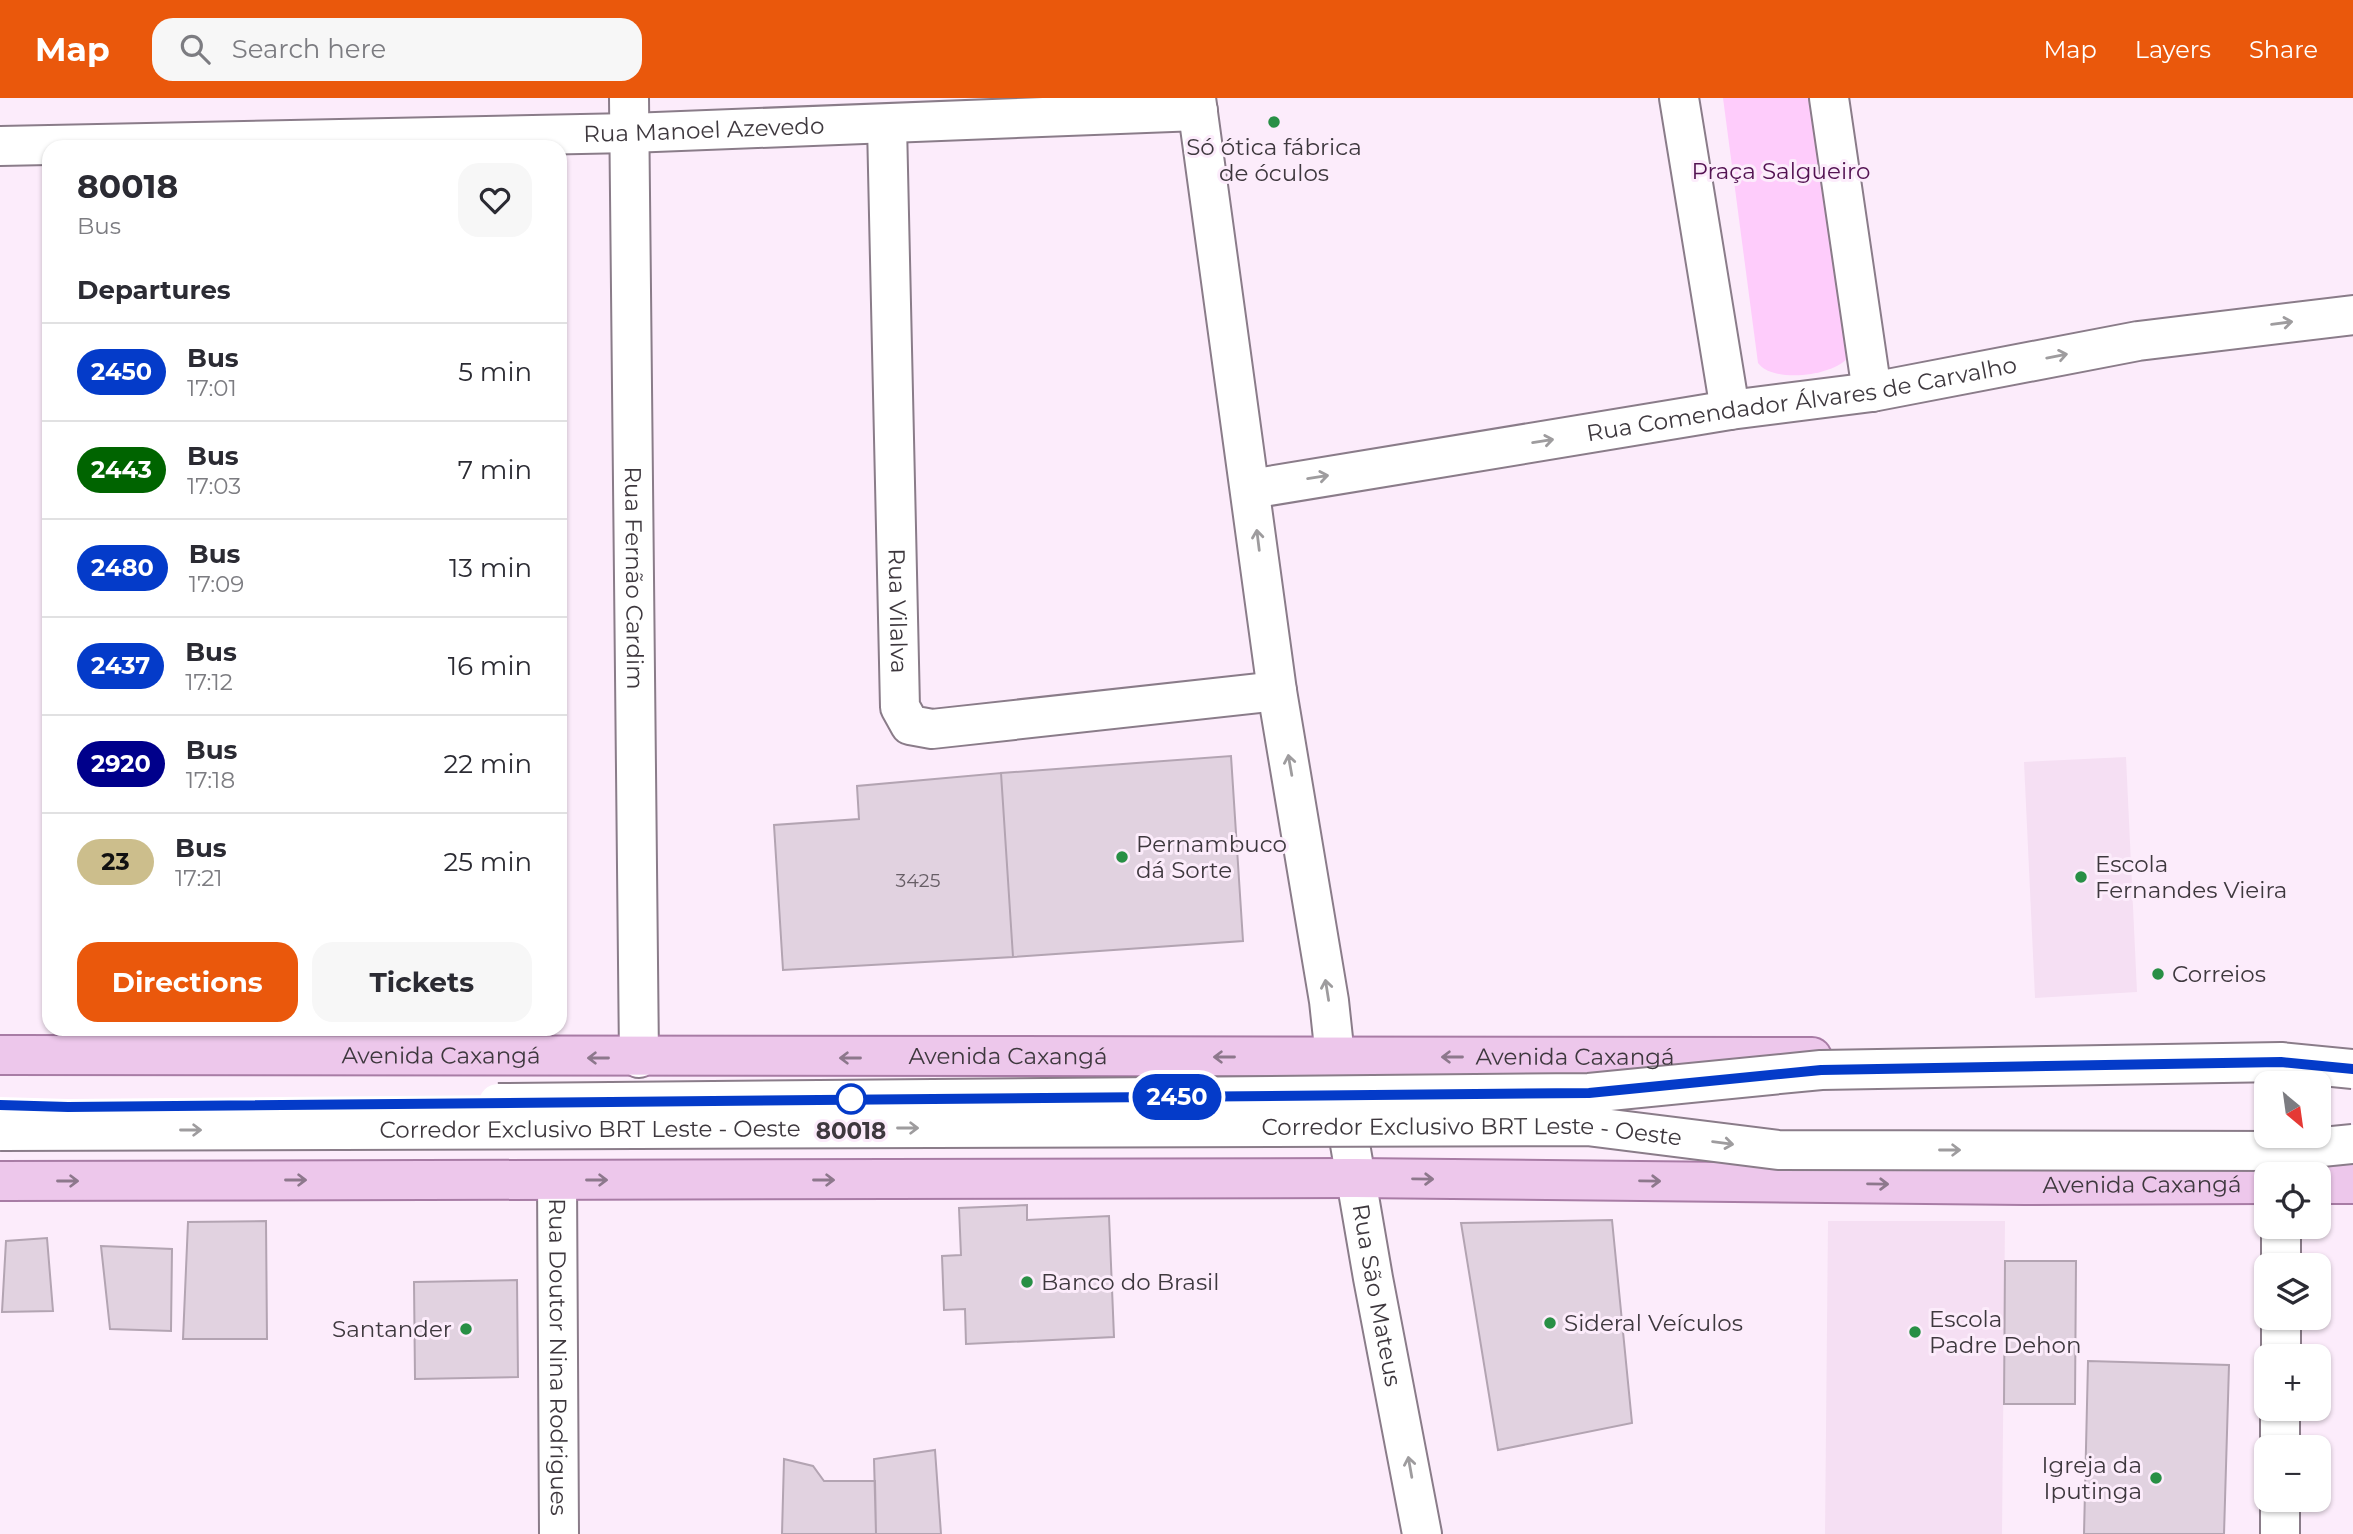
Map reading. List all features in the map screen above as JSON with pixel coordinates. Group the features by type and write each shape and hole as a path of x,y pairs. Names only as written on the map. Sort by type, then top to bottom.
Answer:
{"main road":[{"name":"Avenida Caxangá","path":"0,1055 99,1043 639,1058 2353,1056"},
{"name":"Avenida Caxangá","path":"0,1181 1355,1178 2024,1185 2254,1184"},
{"path":"2331,1184 2353,1184"}],"street":[{"path":"1679,98 1730,410"},
{"path":"1829,98 1872,392"},
{"name":"Rua Manoel Azevedo","path":"185,140 629,116 887,125 1197,104"},
{"name":"Rua São Mateus","path":"1197,104 1277,691 1329,1002 1335,1057 1355,1178 1422,1534"},
{"name":"Rua Fernão Cardim","path":"629,116 639,1058"},
{"name":"Rua Vilalva","path":"887,125 900,707 911,725 932,729 1277,691"},
{"name":"Rua Manoel Azevedo","path":"0,146 42,146"},
{"name":"Rua Comendador Álvares de Carvalho","path":"1251,489 1730,410 1872,392 2138,341 2353,314"},
{"name":"Corredor Exclusivo BRT Leste - Oeste","path":"0,1105 68,1107 1589,1093 1821,1070 2281,1062 2353,1069"},
{"name":"Corredor Exclusivo BRT Leste - Oeste","path":"0,1131 1587,1126 1778,1150 2283,1151 2353,1144"},
{"name":"Rua Doutor Nina Rodrigues","path":"557,1180 559,1534"},
{"path":"2280,1512 2280,1534"}],"shaded area":[{"name":"Escola Fernandes Vieira","path":"2126,757 2137,992 2035,998 2024,762"},
{"name":"Escola Padre Dehon","path":"1828,1221 2005,1221 2002,1534 1825,1534"}],"green space":[{"name":"Praça Salgueiro","path":"1723,98 1822,98 1850,355 1832,368 1805,375 1790,375 1766,370 1758,363"}],"building":[{"name":"Pernambuco dá Sorte","path":"1231,756 1243,941 1013,957 1001,773"},
{"path":"1001,773 1013,957 783,970 774,825 859,819 857,786"},
{"name":"Banco do Brasil","path":"1027,1205 1027,1220 1109,1216 1114,1337 966,1344 965,1309 944,1310 942,1256 961,1255 959,1208"},
{"name":"Sideral Veículos","path":"1612,1220 1632,1423 1498,1450 1461,1223"},
{"path":"266,1221 267,1339 183,1339 188,1222"},
{"path":"47,1238 53,1311 2,1312 6,1241"},
{"path":"101,1246 172,1249 171,1331 110,1329"},
{"path":"2005,1261 2076,1261 2075,1404 2004,1404"},
{"name":"Santander","path":"517,1280 518,1377 415,1379 414,1282"},
{"name":"Igreja da Iputinga","path":"2088,1361 2229,1365 2224,1534 2084,1534"},
{"path":"935,1450 941,1534 876,1534 874,1459"},
{"path":"784,1459 813,1466 824,1481 875,1481 876,1534 782,1534"}],"bus line":[{"name":"2450","path":"0,1105 68,1107 1589,1093 1821,1070 2281,1062 2353,1069"}],"place":[{"name":"Só ótica fábrica de óculos","path":"1274,122"},
{"name":"Pernambuco dá Sorte","path":"1122,857"},
{"name":"Escola Fernandes Vieira","path":"2081,877"},
{"name":"Correios","path":"2158,974"},
{"name":"80018","path":"851,1099"},
{"name":"Banco do Brasil","path":"1027,1282"},
{"name":"Sideral Veículos","path":"1550,1323"},
{"name":"Santander","path":"466,1329"},
{"name":"Escola Padre Dehon","path":"1915,1332"},
{"name":"Igreja da Iputinga","path":"2156,1478"}]}
